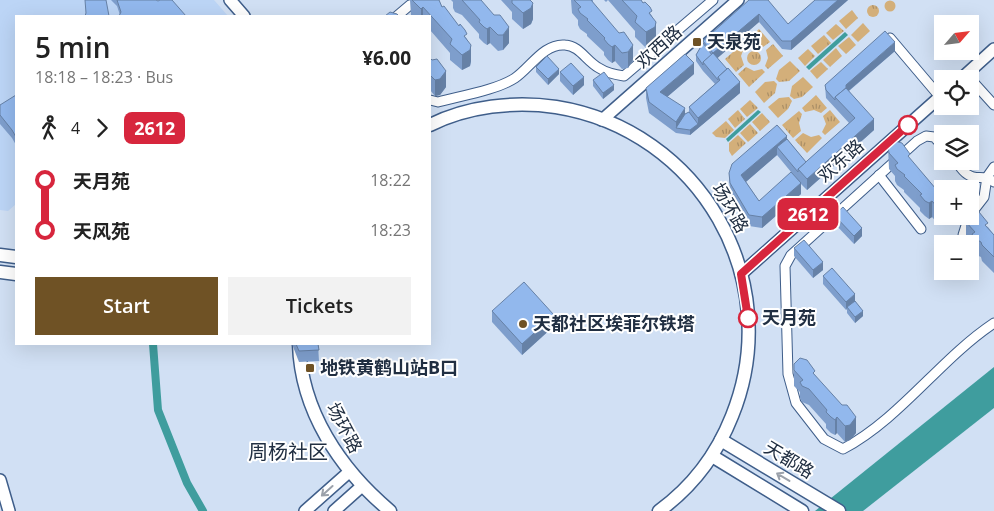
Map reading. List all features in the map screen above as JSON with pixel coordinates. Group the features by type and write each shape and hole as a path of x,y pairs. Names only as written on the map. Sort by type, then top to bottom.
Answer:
{"main road":[{"name":"场环路","path":"431,125 466,112 522,104 572,110 602,120 643,139 662,153 693,182 721,222 741,274 748,318 747,360 737,404 722,440 712,456 681,493 659,511"},
{"path":"0,255 15,257"},
{"path":"0,272 15,274"},
{"name":"场环路","path":"299,345 305,383 314,413 324,434 349,472 390,511"},
{"name":"天都路","path":"722,440 839,511"},
{"name":"天都路","path":"712,456 802,511"}],"street":[{"path":"230,0 243,15"},
{"path":"398,15 410,5 424,0"},
{"path":"431,100 438,102 503,84 517,77 546,50 559,45 566,45 580,51 603,71 624,76 713,0"},
{"name":"欢西路","path":"602,120 738,0"},
{"path":"699,12 711,24"},
{"path":"890,38 934,88"},
{"path":"971,70 994,49"},
{"path":"979,90 994,105"},
{"name":"欢东路","path":"741,274 934,102"},
{"path":"934,137 926,136 879,175 791,255 785,266 788,374 796,403 824,439 844,449 868,433 994,323"},
{"path":"979,203 991,179 994,166"},
{"path":"963,170 966,174 973,177 991,179"},
{"path":"879,175 921,228"},
{"path":"801,220 813,234"},
{"path":"963,235 967,225"},
{"path":"305,511 349,472"},
{"path":"0,480 9,511"},
{"path":"334,511 362,486"}],"shaded area":[{"path":"0,0 214,0 227,15 15,15 15,205 8,211 0,210"},
{"path":"845,32 848,35 809,70 806,67"},
{"path":"758,110 761,112 728,142 726,139"},
{"path":"994,367 994,408 863,511 815,511"}],"green space":[{"path":"890,0 896,6 890,12 884,6"},
{"path":"875,5 878,6 878,16 871,17 868,16 867,9 868,6"},
{"path":"852,10 858,18 846,29 839,21"},
{"path":"863,23 870,31 858,42 851,35"},
{"path":"836,24 844,31 833,40 826,33"},
{"path":"759,29 770,42 763,47 756,44 748,46 745,42"},
{"path":"824,35 831,43 818,54 811,46"},
{"path":"849,37 856,45 846,54 838,46"},
{"path":"773,44 783,56 768,69 765,66 768,58 766,50"},
{"path":"741,45 744,48 741,56 744,65 736,72 725,59"},
{"path":"836,48 842,56 830,67 823,60"},
{"path":"808,49 815,56 805,66 798,58"},
{"path":"754,51 759,53 761,58 759,63 754,65 749,63 747,58 749,53"},
{"path":"790,61 800,71 789,81 779,82 776,79 779,70"},
{"path":"821,62 828,69 817,79 810,71"},
{"path":"746,67 754,71 762,69 765,72 749,87 738,74"},
{"path":"803,77 813,87 802,97 794,99 790,96 792,86"},
{"path":"774,81 777,84 775,93 764,103 755,92 765,82"},
{"path":"816,95 827,108 821,113 814,110 805,112 802,108"},
{"path":"789,97 792,101 788,109 778,118 768,107 779,98"},
{"path":"750,100 758,108 747,117 740,109"},
{"path":"738,110 745,119 735,128 728,119"},
{"path":"830,110 840,122 825,135 822,132 826,124 823,116"},
{"path":"799,111 802,114 799,123 801,131 793,138 782,125"},
{"path":"762,113 770,122 760,131 752,122"},
{"path":"726,121 734,130 725,138 716,137 712,133"},
{"path":"750,124 758,133 748,142 740,133"},
{"path":"803,133 811,137 819,135 822,138 807,153 795,140"},
{"path":"738,135 746,143 732,156 729,151 729,143"}],"building":[{"path":"85,0 106,0 109,15 85,15"},
{"path":"117,0 172,0 185,15 120,15 121,12"},
{"path":"412,0 439,0 442,7 444,6 459,26 460,24 465,30 467,34 464,36 471,45 470,50 462,55 450,44 452,39 431,15 423,7 421,9"},
{"path":"462,0 481,0 494,15 500,15 509,27 503,35 498,35 490,27 487,29"},
{"path":"512,0 530,0 533,3 531,8 523,13 512,3"},
{"path":"574,0 591,0 619,33 624,32 633,45 628,52 622,53 615,45 612,47 608,44 588,19 580,13 578,9 581,7"},
{"path":"622,0 641,0 643,3 645,2 652,11 649,13 656,22 655,27 646,32 635,22 637,16"},
{"path":"749,0 768,0 788,24 815,0 838,0 791,41 782,41 759,14 713,53 703,41"},
{"path":"390,12 398,15 386,15"},
{"path":"885,31 895,42 846,85 846,88 835,97 835,100 826,90 825,85"},
{"path":"703,43 712,55 703,62 703,65 696,55"},
{"path":"713,53 727,69 718,77 718,80 703,62"},
{"path":"685,54 694,63 660,92 685,108 676,122 649,102 646,88"},
{"path":"547,56 559,69 548,79 536,67"},
{"path":"431,59 437,59 446,71 440,79 435,80 431,76"},
{"path":"571,63 584,77 573,86 560,72"},
{"path":"728,68 740,82 698,118 689,107 720,80 718,77"},
{"path":"604,72 614,85 603,93 593,80"},
{"path":"846,88 874,119 807,179 798,169 855,118 835,97"},
{"path":"15,96 15,135 0,115 0,105"},
{"path":"689,112 698,124 690,130 676,128 685,114"},
{"path":"777,125 787,136 741,175 759,201 791,172 801,183 762,217 749,215 730,183 729,173 732,164"},
{"path":"787,139 806,162 798,169 798,172 777,147"},
{"path":"894,141 902,143 910,154 908,156 934,187 934,203 932,201 929,203 925,201 920,195 922,194 897,169 895,165 898,163 889,153 888,147"},
{"path":"843,207 862,228 854,236 834,215"},
{"path":"979,212 988,223 985,225 994,235 994,257 979,241 979,235 972,235 975,232 969,225 979,225"},
{"path":"804,240 823,262 813,270 794,248"},
{"path":"832,268 855,294 846,302 823,276"},
{"name":"天都社区埃菲尔铁塔","path":"524,282 554,315 522,344 492,311"},
{"path":"855,301 863,311 855,317 847,307"},
{"path":"296,345 318,345 319,350 299,351"},
{"path":"800,358 807,360 815,371 813,373 842,405 847,405 856,417 850,425 845,426 837,417 835,420 831,417 809,389 802,386 800,382 803,380 794,370 794,364"}],"waterway":[{"path":"153,345 158,410 187,483 203,511"}],"bus line":[{"name":"2612","path":"748,318 741,274 908,125"}],"place":[{"name":"天泉苑","path":"697,42"},
{"name":"天月苑","path":"748,318"},
{"name":"天都社区埃菲尔铁塔","path":"523,324"},
{"name":"地铁黄鹤山站B口","path":"310,368"}],"district":[{"name":"周杨社区","path":"288,452"}]}
